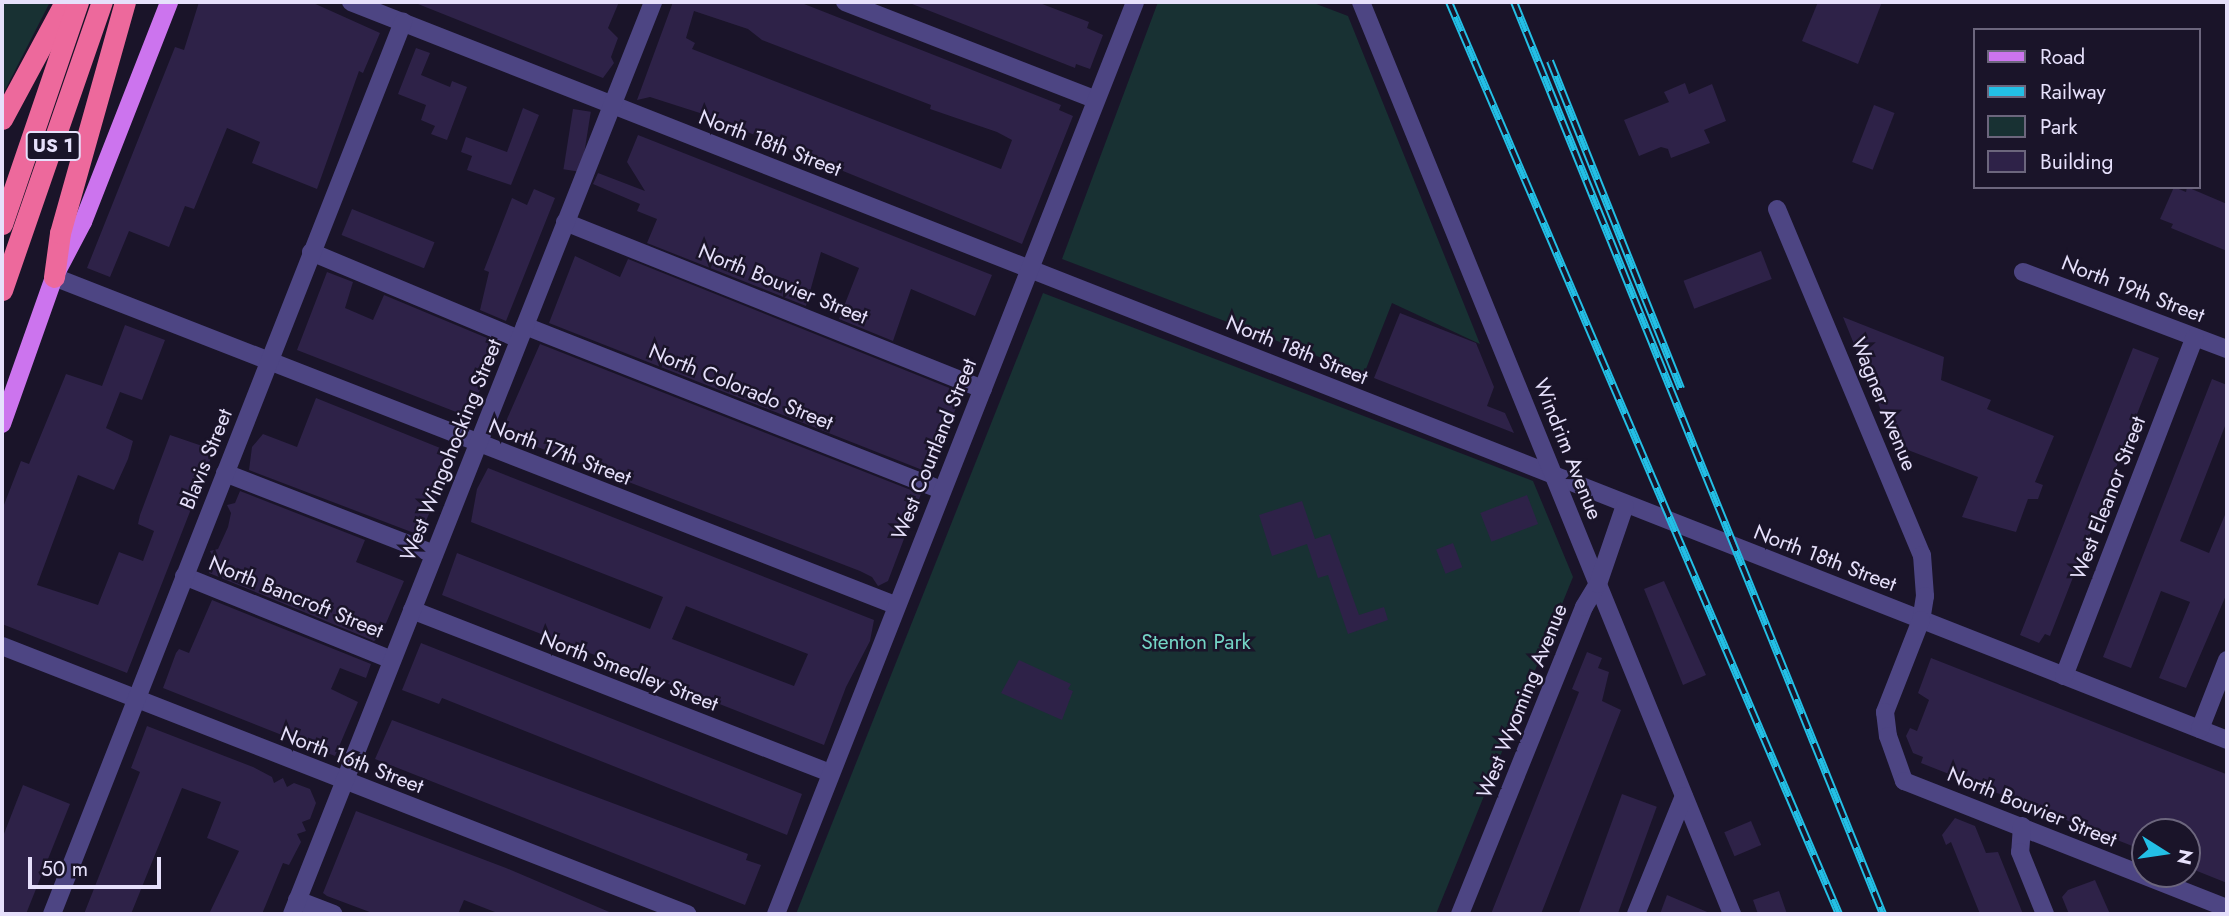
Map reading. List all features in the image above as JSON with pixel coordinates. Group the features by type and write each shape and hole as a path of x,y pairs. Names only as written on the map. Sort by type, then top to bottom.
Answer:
{"highway":[{"path":"2,119 65,2"},
{"name":"US 1","path":"2,224 78,2"},
{"name":"US 1","path":"2,290 102,2"},
{"path":"54,277 60,233 125,2"}],"main road":[{"path":"2,424 54,277 83,222 169,2"}],"street":[{"name":"North 18th Street","path":"351,2 2227,740"},
{"name":"West Wingohocking Street","path":"294,907 653,2"},
{"path":"845,2 1094,99"},
{"name":"West Courtland Street","path":"776,914 941,490 1032,269 1094,99 1135,2"},
{"name":"Windrim Avenue","path":"1361,2 1732,914"},
{"name":"Blavis Street","path":"52,914 403,22"},
{"name":"Wagner Avenue","path":"1777,209 1922,555 1925,596 1921,620 1891,695"},
{"name":"North Bouvier Street","path":"565,222 983,389"},
{"name":"North Colorado Street","path":"311,252 941,490"},
{"name":"North 19th Street","path":"2023,272 2227,349"},
{"name":"North 17th Street","path":"54,277 895,606"},
{"name":"West Eleanor Street","path":"2064,676 2195,338"},
{"path":"225,473 434,554"},
{"name":"West Wyoming Avenue","path":"1460,914 1584,607 1598,584 1625,505"},
{"name":"North Bancroft Street","path":"184,576 392,660"},
{"name":"North Smedley Street","path":"412,610 829,773"},
{"name":"North 16th Street","path":"2,646 687,914"},
{"path":"2200,729 2227,660"},
{"name":"North Bouvier Street","path":"1891,695 1885,712 1888,736 1904,781 2227,908"},
{"path":"1636,914 1684,796"},
{"path":"2022,826 2020,852 2045,914"},
{"path":"294,907 333,914"}],"green space":[{"path":"2,2 50,2 2,96"},
{"path":"1158,2 1311,2 1348,16 1480,344 1392,303 1364,374 1062,259"},
{"name":"Stenton Park","path":"1043,293 1533,481 1573,577 1436,914 796,914"}],"building":[{"path":"199,2 311,2 380,33 363,73 359,71 317,189 252,163 260,142 227,128 194,209 185,206 169,247 129,231 110,277 87,268 175,47 184,50"},
{"path":"413,2 619,2 608,28 618,38 611,57 614,63 603,78"},
{"path":"673,2 799,2 1061,105 1059,110 1073,116 1022,244 703,114 650,97 637,100","holes":["694,11 748,29 762,40 931,105 930,109 997,132 1012,140 1001,169 692,49 695,43 686,38"]},
{"path":"907,2 1037,2 1089,22 1087,28 1103,35 1090,69 1076,64 1075,68"},
{"path":"1818,2 1882,2 1858,64 1802,41"},
{"path":"416,48 430,53 421,75 450,87 452,81 467,87 447,140 431,134 435,126 421,120 426,105 398,94"},
{"path":"1685,83 1689,94 1712,84 1726,121 1704,130 1710,143 1671,158 1668,149 1661,147 1639,156 1624,120 1669,102 1664,92"},
{"path":"1874,105 1895,113 1873,170 1852,162"},
{"path":"523,108 539,115 511,185 467,170 472,156 461,152 466,137 507,152"},
{"path":"573,109 591,112 581,172 563,169"},
{"path":"638,135 992,275 975,316 911,289 893,341 839,319 859,268 821,252 806,306 647,243 657,219 637,211 640,204 593,184 598,173 645,191 627,162"},
{"path":"534,189 555,198 506,321 480,310 489,272 484,270 512,198 527,205"},
{"path":"2173,189 2186,192 2187,189 2192,189 2227,204 2227,251 2171,228 2173,224 2160,219"},
{"path":"352,209 435,242 424,268 342,235"},
{"path":"1761,251 1772,279 1694,309 1684,281"},
{"path":"575,256 620,277 628,259 962,393 930,473 549,323"},
{"path":"327,272 353,282 345,308 373,320 384,295 499,343 469,417 297,350"},
{"path":"1400,313 1476,343 1494,387 1487,406 1505,413 1514,433 1374,378"},
{"path":"1843,317 1944,357 1941,380 1991,400 1987,409 2054,436 2035,482 2043,485 2038,499 2028,499 2016,532 1962,517 1978,477 1895,445 1900,433 1888,428"},
{"path":"125,325 165,340 142,400 120,392 106,428 133,441 128,459 114,490 78,475 37,585 98,605 119,552 143,561 154,531 138,524 170,435 214,450 127,673 2,624 2,510 21,461 29,464 66,374 102,386"},
{"path":"540,344 921,494 888,581 878,586 872,577 860,571 509,436 505,430 507,419"},
{"path":"2133,348 2159,358 2050,636 2045,634 2039,643 2020,635"},
{"path":"2212,379 2227,385 2227,421 2180,541 2209,553 2227,510 2227,593 2186,688 2159,678 2190,602 2161,591 2131,668 2103,657"},
{"path":"316,398 455,454 422,530 414,533 249,470 252,447 263,434 297,447"},
{"path":"488,468 874,620 870,641 846,687 824,745 442,595 457,553 650,629 663,597 471,522 477,489","holes":["686,606 808,654 794,686 672,639"]},
{"path":"240,491 365,540 356,562 404,581 381,635 374,641 209,573 214,559 210,551 218,549 228,527 231,513 227,505 235,503"},
{"path":"1527,495 1538,524 1491,542 1480,513"},
{"path":"1302,501 1315,539 1330,534 1359,615 1384,607 1388,620 1348,634 1328,575 1318,578 1307,544 1272,556 1259,515"},
{"path":"1453,543 1462,567 1446,574 1436,549"},
{"path":"1664,581 1706,675 1683,685 1644,589"},
{"path":"212,600 371,664 366,678 340,668 331,689 358,702 335,756 163,688 176,653 179,649 189,653"},
{"path":"421,643 802,794 787,835 442,698 439,704 402,690"},
{"path":"1587,652 1602,658 1598,668 1609,672 1602,701 1621,710 1541,914 1491,914 1579,692 1572,689"},
{"path":"1931,658 2226,774 2227,883 2201,873 2201,818 2131,818 2131,846 1921,763 1923,757 1913,753 1906,736 1910,728 1917,731 1929,700 1918,693"},
{"path":"1019,660 1071,684 1068,689 1073,691 1062,720 1001,693"},
{"path":"392,720 748,854 746,860 761,865 745,905 375,759"},
{"path":"147,726 253,767 272,777 274,783 283,778 287,787 294,783 310,789 316,803 310,819 302,822 306,831 297,834 301,842 289,865 283,863 262,914 209,914 239,851 207,838 221,802 182,788 131,914 84,914 140,772 131,768"},
{"path":"23,785 70,804 26,914 2,914 2,839"},
{"path":"1622,794 1657,807 1618,914 1578,914"},
{"path":"356,811 506,868 614,914 500,914 464,900 458,914 375,914 327,896 323,893"},
{"path":"1955,818 1975,826 1986,853 1998,852 2023,914 1980,914 1951,842 1946,845 1942,835"},
{"path":"1751,821 1761,845 1734,856 1724,832"},
{"path":"2095,880 2110,914 2069,914 2062,897 2068,890"},
{"path":"1779,891 1787,914 1758,914 1753,900"},
{"path":"1667,895 1712,914 1660,914"}],"railway":[{"path":"1449,2 1839,914"},
{"path":"1514,2 1883,914"},
{"path":"1550,61 1681,389"}]}
